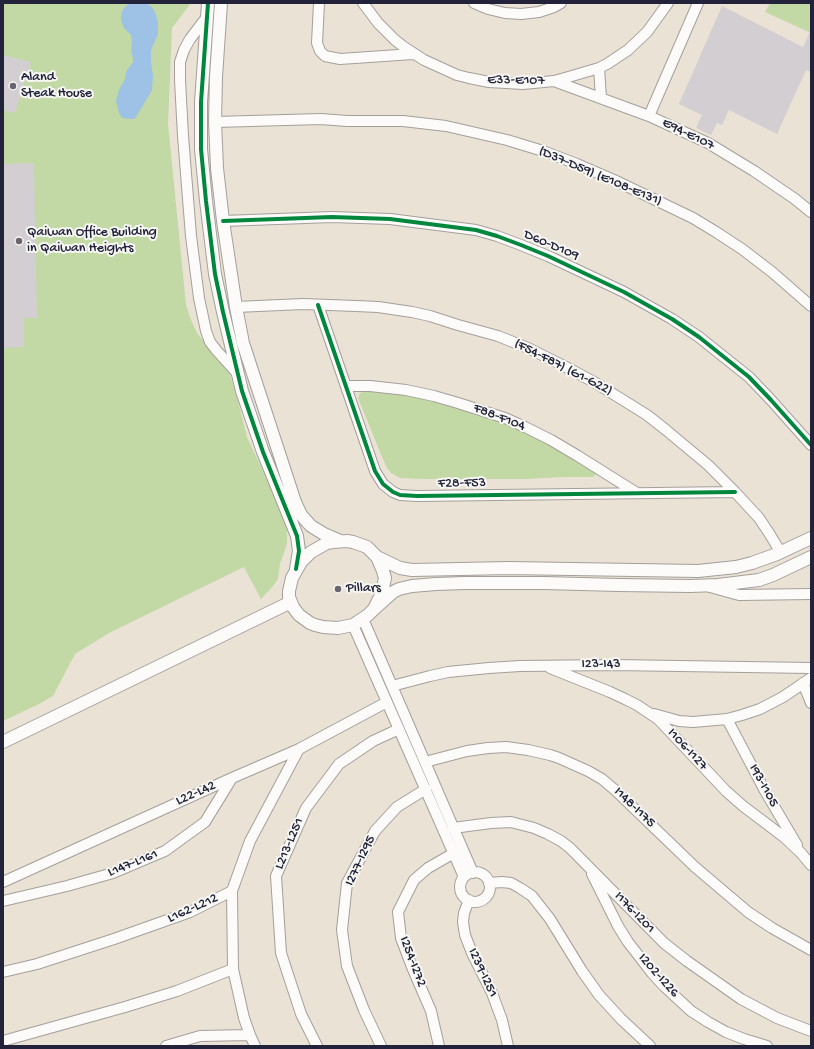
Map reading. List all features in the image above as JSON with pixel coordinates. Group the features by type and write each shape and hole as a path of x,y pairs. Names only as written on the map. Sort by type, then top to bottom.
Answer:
{"street":[{"path":"208,3 201,102 201,149 215,274 237,373 251,418 297,536 299,550 296,569 289,591 293,607 299,615 315,625 338,628 358,622 389,595 399,589 412,586 436,584 544,583 704,585 739,583 759,580 773,575 811,557"},
{"path":"221,3 216,77 215,122 217,168 223,221 243,343 295,502 301,514 311,526 340,541"},
{"path":"319,3 317,43 320,51 325,56 340,59 413,54"},
{"name":"E33-E107","path":"363,3 386,32 413,54 424,60 457,75 479,80 523,84 554,81 599,68 617,58 637,41 654,23 668,3"},
{"path":"474,3 488,9 521,14 538,12 561,3"},
{"path":"649,116 698,3"},
{"path":"206,18 190,39 180,62 183,136 191,236 199,298 206,331 210,342 217,352 237,373"},
{"path":"599,68 601,98"},
{"name":"E94-E107","path":"554,81 649,116 732,156 775,184 811,212"},
{"name":"(D37-D59) (E108-E131)","path":"215,122 321,119 346,121 403,121 446,126 507,140 543,151 614,180 693,218 742,249 772,272 811,306"},
{"name":"D60-D109","path":"223,221 332,217 390,219 476,230 521,245 548,256 624,292 672,319 699,337 749,377 811,445"},
{"name":"(F54-F87) (G1-G22)","path":"236,307 303,304 378,307 430,316 498,336 528,348 566,366 607,390 647,415 666,430 708,465 735,492 759,518 780,553"},
{"name":"F28-F53","path":"318,305 375,471 379,479 387,488 400,495 424,496 735,492"},
{"name":"F88-F104","path":"346,386 370,386 406,390 434,396 505,418 551,440 637,493"},
{"path":"296,569 311,552 327,543 340,541 360,544 366,547 377,557 400,568 412,570 516,568 691,571 736,567 752,563 780,553 811,538"},
{"path":"374,609 382,593 384,585 383,571 377,557"},
{"path":"704,585 739,595 811,594"},
{"path":"3,742 291,602"},
{"path":"358,622 392,686 453,828 468,875"},
{"path":"358,622 399,729 454,853 468,875"},
{"name":"I23-I43","path":"392,686 430,676 489,668 614,665 811,668"},
{"name":"I106-I127","path":"544,666 610,692 637,705 658,719 726,791 784,837 811,865"},
{"path":"647,711 679,721 700,722 727,719 760,709 783,697 807,681 811,702"},
{"name":"L22-L42","path":"3,882 299,749 388,702"},
{"name":"I93-I105","path":"727,719 779,816 801,853"},
{"name":"L213-L251","path":"317,1046 301,1014 281,953 276,876 306,808 339,764 372,741 399,729"},
{"name":"I148-I175","path":"425,762 467,751 488,748 506,748 528,750 550,755 588,771 602,779 615,790 695,867 730,898 772,928 811,950"},
{"name":"L162-L212","path":"3,972 37,964 114,939 190,912 232,891 250,841 299,749"},
{"name":"L147-L161","path":"3,900 67,886 113,873 166,851 204,822 232,778"},
{"name":"I277-I295","path":"380,1046 364,1010 348,966 342,930 347,883 375,831 397,807 426,789"},
{"name":"I176-I201","path":"453,828 501,822 520,824 548,834 561,841 570,848 664,943 687,961 747,1002 777,1018 811,1032"},
{"name":"I254-I272","path":"439,1046 432,1011 401,938 398,912 414,880 428,868 454,853"},
{"name":"I202-I226","path":"587,865 618,926 628,942 664,986 691,1011 708,1022 726,1032 767,1046"},
{"path":"482,874 489,883 490,889 486,897 478,902 469,900 462,894 460,888 461,882 468,875 482,874"},
{"path":"489,883 511,883 532,896 550,919 582,971 599,995 650,1046"},
{"path":"232,891 233,969 244,1018 255,1046"},
{"name":"I239-I251","path":"469,900 463,919 465,935 472,953 492,993 502,1020 508,1046"},
{"path":"3,1041 125,1008 177,991 233,969"},
{"path":"166,1046 200,1036 250,1035"}],"green space":[{"path":"3,3 191,3 172,28 168,124 186,305 197,333 229,373 235,389 247,437 274,495 287,528 287,543 280,563 278,579 261,599 244,567 109,633 75,654 53,696 3,721"},
{"path":"770,3 811,3 811,33 765,12"},
{"path":"378,392 415,397 469,411 510,424 561,449 595,470 596,474 593,477 526,479 400,478 391,473 382,457 358,398 360,393"}],"water":[{"path":"130,3 145,3 151,6 155,12 158,22 158,34 151,50 153,76 152,90 134,119 122,118 116,101 119,90 125,79 126,72 133,62 131,35 124,28 121,21 122,11"}],"building":[{"path":"722,6 803,47 811,29 811,72 806,70 777,134 729,110 722,125 717,123 711,135 696,128 702,115 679,104"},
{"name":"Aland Steak House","path":"3,55 31,62 15,113 3,110"},
{"name":"Qaiwan Office Building in Qaiwan Heights","path":"34,163 37,318 24,318 24,347 3,348 3,164"}],"cycle path":[{"path":"208,3 201,102 201,149 215,274 242,391 263,452 297,536 299,551 296,569"},
{"path":"223,221 332,217 390,219 476,230 521,245 548,256 624,292 672,319 699,337 749,377 811,445"},
{"path":"318,305 375,471 383,484 393,492 400,495 417,496 735,492"}],"place":[{"name":"Aland Steak House","path":"13,86"},
{"name":"Qaiwan Office Building in Qaiwan Heights","path":"19,241"},
{"name":"Pillars","path":"338,589"}]}
